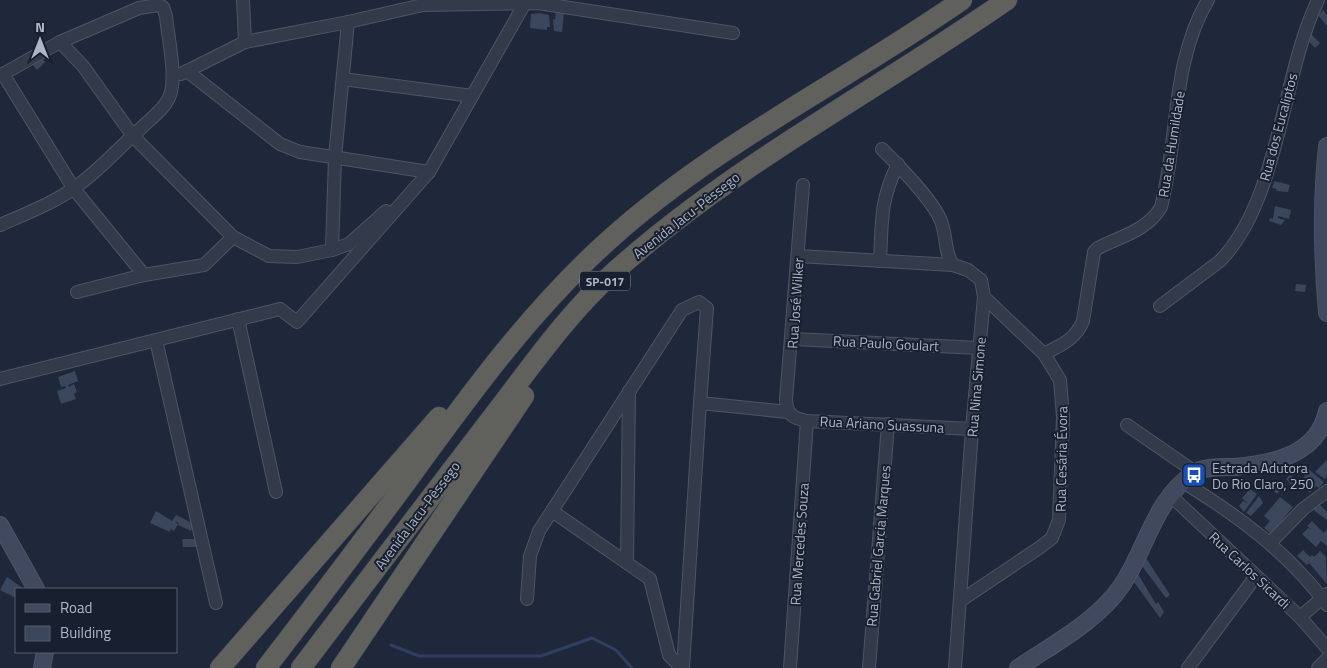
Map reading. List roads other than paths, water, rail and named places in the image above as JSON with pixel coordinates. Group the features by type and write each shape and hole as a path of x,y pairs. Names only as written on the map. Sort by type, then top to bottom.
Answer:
{"highway":[{"name":"Avenida Jacu-Pêssego","path":"266,668 478,383 565,284 609,240 661,197 746,138 962,0"},
{"name":"Avenida Jacu-Pêssego","path":"300,668 554,337 611,274 678,217 749,166 916,61 1007,0"},
{"path":"341,668 529,388 544,364 554,337"},
{"path":"220,668 409,450 442,414 478,383"}],"main road":[{"path":"1327,146 1322,193 1327,313"},
{"path":"1018,668 1087,620 1106,604 1122,586 1161,508 1170,495 1189,477 1209,468 1254,466 1289,457 1304,449 1318,433 1327,411"},
{"path":"0,525 35,588"},
{"path":"42,668 45,653"}],"street":[{"path":"244,0 245,42"},
{"name":"Rua da Humildade","path":"1044,354 1068,342 1079,330 1083,321 1094,252 1098,248 1147,224 1161,207 1183,68 1193,32 1208,0"},
{"name":"Rua dos Eucaliptos","path":"1160,306 1229,252 1249,216 1274,147 1304,32 1318,0"},
{"path":"0,225 74,189 109,160 164,106 171,91 172,79 166,16 160,2 140,8 60,42 2,75 74,189 144,275"},
{"path":"172,79 245,42 423,6 468,2 538,3 733,33"},
{"path":"0,379 280,309 297,322 430,172 525,3"},
{"path":"332,250 335,157 348,22"},
{"path":"60,42 83,66 133,136 232,238 269,256 297,257 332,250 349,244 430,172"},
{"path":"187,71 280,144 300,152 430,172"},
{"path":"343,79 472,96"},
{"path":"882,149 898,164 941,220 948,259 953,265"},
{"path":"880,260 886,188 898,164"},
{"name":"Rua José Wilker","path":"791,415 786,400 793,339 803,185"},
{"path":"77,292 144,275 204,265 232,238"},
{"path":"798,256 953,265"},
{"name":"Rua Nina Simone","path":"953,265 968,270 982,280 984,297 978,348 955,668"},
{"name":"Rua Cesária Évora","path":"960,601 1052,538 1059,520 1062,395 1056,370 1044,354 984,297"},
{"path":"527,600 530,556 539,531 682,310 699,302 707,308 682,668"},
{"path":"238,319 276,492"},
{"name":"Rua Paulo Goulart","path":"793,339 978,348"},
{"path":"156,340 216,603"},
{"path":"627,563 629,391"},
{"name":"Rua Ariano Suassuna","path":"700,403 791,415 807,421 972,429"},
{"name":"Rua Mercedes Souza","path":"790,668 807,421"},
{"name":"Rua Gabriel Garcia Marques","path":"869,668 888,424"},
{"path":"1127,425 1270,544 1297,568 1325,599 1300,616"},
{"name":"Rua Carlos Sicardi","path":"1170,495 1300,616 1327,648"},
{"path":"1270,544 1303,509 1325,496"},
{"path":"552,510 650,579 669,655 682,668"},
{"path":"1188,668 1256,576"},
{"path":"1318,668 1327,659"}],"waterway":[{"path":"391,645 419,656 541,656 592,638 616,650 632,668"}],"place":[{"name":"Estrada Adutora Do Rio Claro, 250","path":"1194,475"}]}
